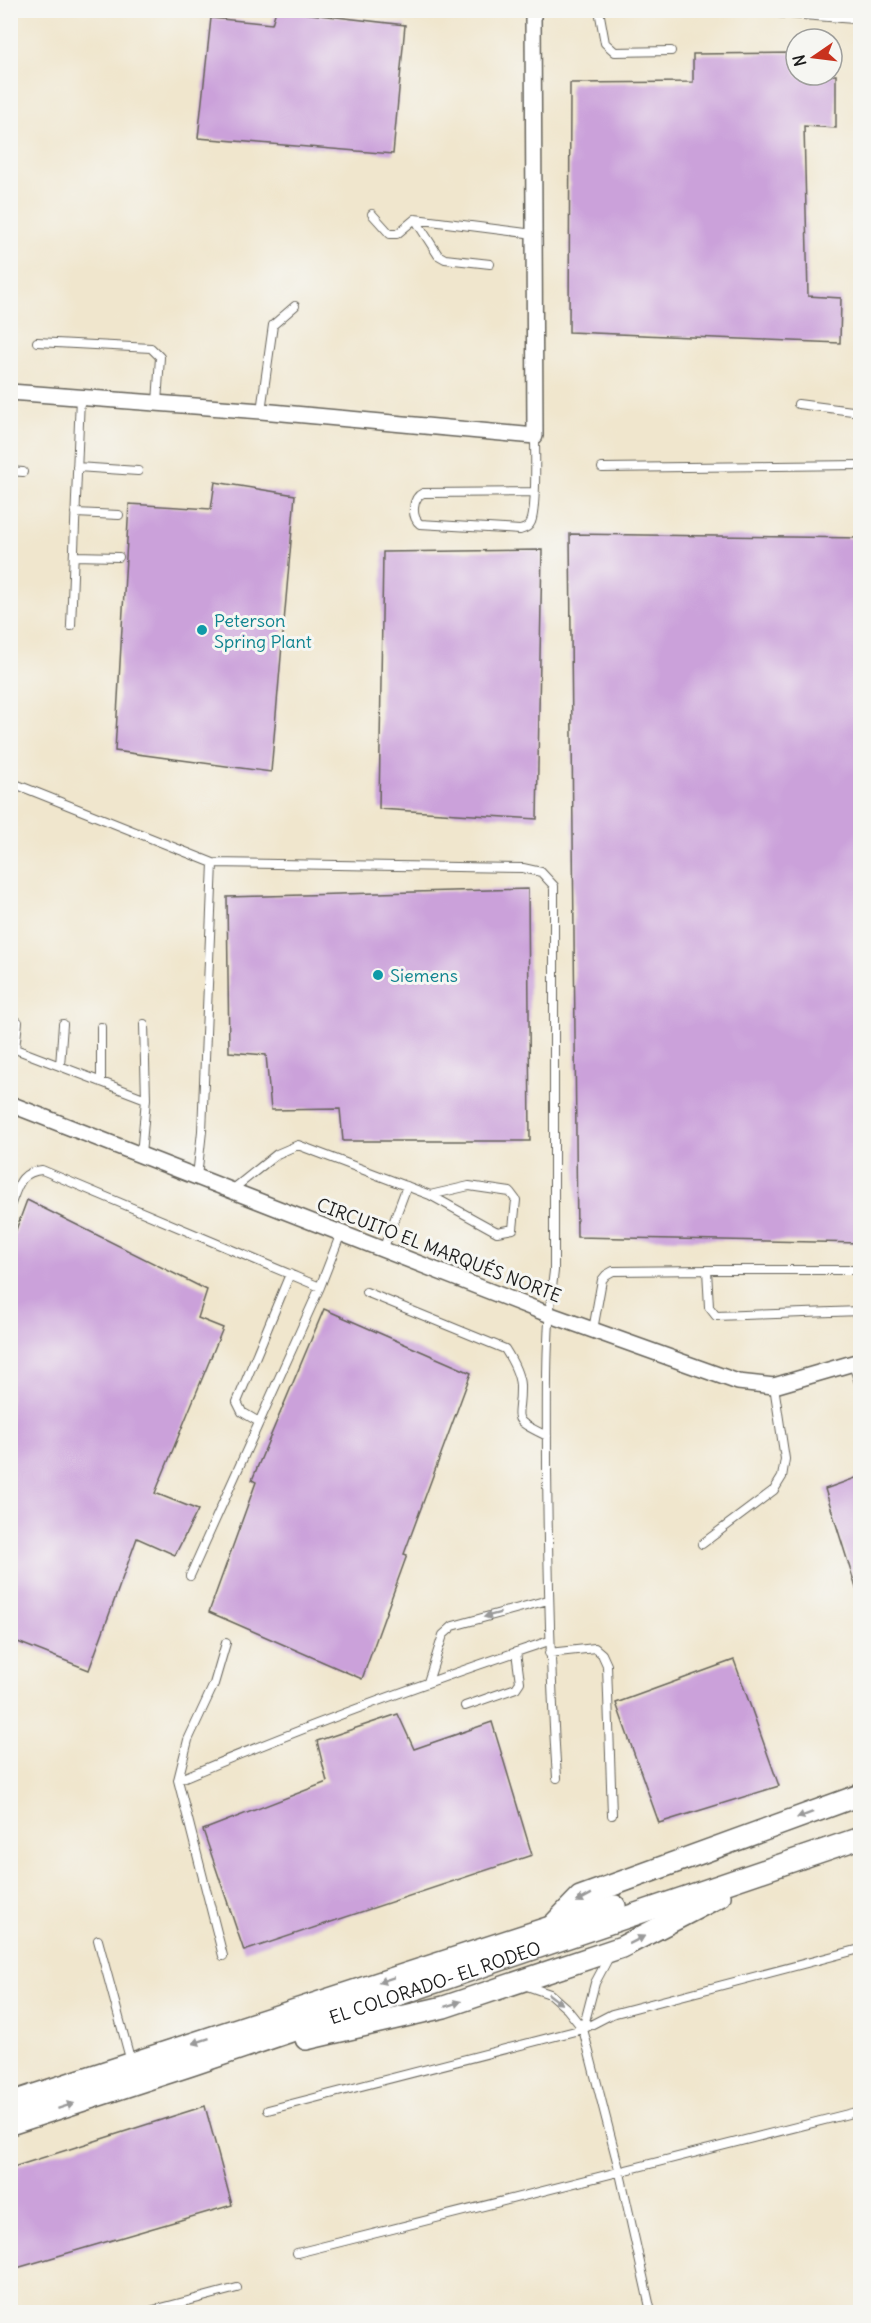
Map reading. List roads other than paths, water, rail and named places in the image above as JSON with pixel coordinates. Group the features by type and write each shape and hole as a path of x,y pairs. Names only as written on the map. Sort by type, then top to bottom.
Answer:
{"main road":[{"path":"551,1927 580,1897 861,1795"},
{"name":"EL COLORADO- EL RODEO","path":"10,2103 551,1927 861,1823"},
{"name":"EL COLORADO- EL RODEO","path":"10,2124 861,1838"},
{"path":"191,2065 444,2007 613,1950 782,1864"}],"street":[{"path":"10,392 261,411 535,436 533,10"},
{"name":"CIRCUITO EL MARQUÉS NORTE","path":"10,1104 548,1314 738,1382 774,1386 857,1363"}],"lane":[{"path":"599,10 605,43 615,52 671,51"},
{"path":"741,10 854,19 861,23"},
{"path":"372,214 390,234 397,234 415,219 534,234"},
{"path":"415,219 438,255 445,259 490,264"},
{"path":"261,411 273,325 295,306"},
{"path":"37,342 151,348 160,357 157,403"},
{"path":"71,626 80,397"},
{"path":"798,404 861,412"},
{"path":"534,492 423,493 418,495 416,500 415,520 420,524 520,530 526,528 531,522 534,492 535,436"},
{"path":"602,468 861,465"},
{"path":"77,467 138,471"},
{"path":"10,471 23,472"},
{"path":"75,513 119,515"},
{"path":"74,556 119,557"},
{"path":"10,782 213,863 523,868 542,872 554,886 554,1271 548,1314 547,1436 549,1653 557,1778"},
{"path":"197,1177 202,1131 213,863"},
{"path":"18,1022 13,1048 146,1099"},
{"path":"60,1066 63,1024"},
{"path":"141,1155 146,1099 144,1024"},
{"path":"101,1027 101,1082"},
{"path":"232,1190 277,1154 298,1145 430,1195 497,1232 513,1228 516,1200 510,1192 469,1186 430,1195"},
{"path":"10,1206 23,1176 32,1171 42,1170 320,1287"},
{"path":"383,1250 407,1186"},
{"path":"190,1576 320,1287 341,1233"},
{"path":"707,1270 709,1307 716,1316 861,1311"},
{"path":"593,1330 602,1280 613,1271 861,1270"},
{"path":"259,1422 242,1412 237,1402 290,1275"},
{"path":"366,1292 506,1349 515,1366 520,1383 517,1412 519,1419 524,1425 547,1436"},
{"path":"857,1363 861,1386"},
{"path":"702,1544 774,1490 782,1477 785,1459 774,1386"},
{"path":"428,1682 443,1635 453,1626 548,1600"},
{"path":"178,1780 286,1734 549,1641"},
{"path":"223,1956 178,1780 188,1740 214,1684 226,1643"},
{"path":"549,1653 594,1648 602,1654 608,1665 612,1815"},
{"path":"465,1706 516,1688 520,1682 516,1652"},
{"path":"98,1940 131,2064"},
{"path":"268,2110 583,2029 612,2014 861,1949"},
{"path":"583,2029 595,1983 613,1950"},
{"path":"518,1982 550,1994 567,2009 583,2029 620,2173 651,2313"},
{"path":"297,2253 861,2112"},
{"path":"146,2313 237,2288"}],"place":[{"name":"Peterson Spring Plant","path":"202,630"},
{"name":"Siemens","path":"378,975"}]}
